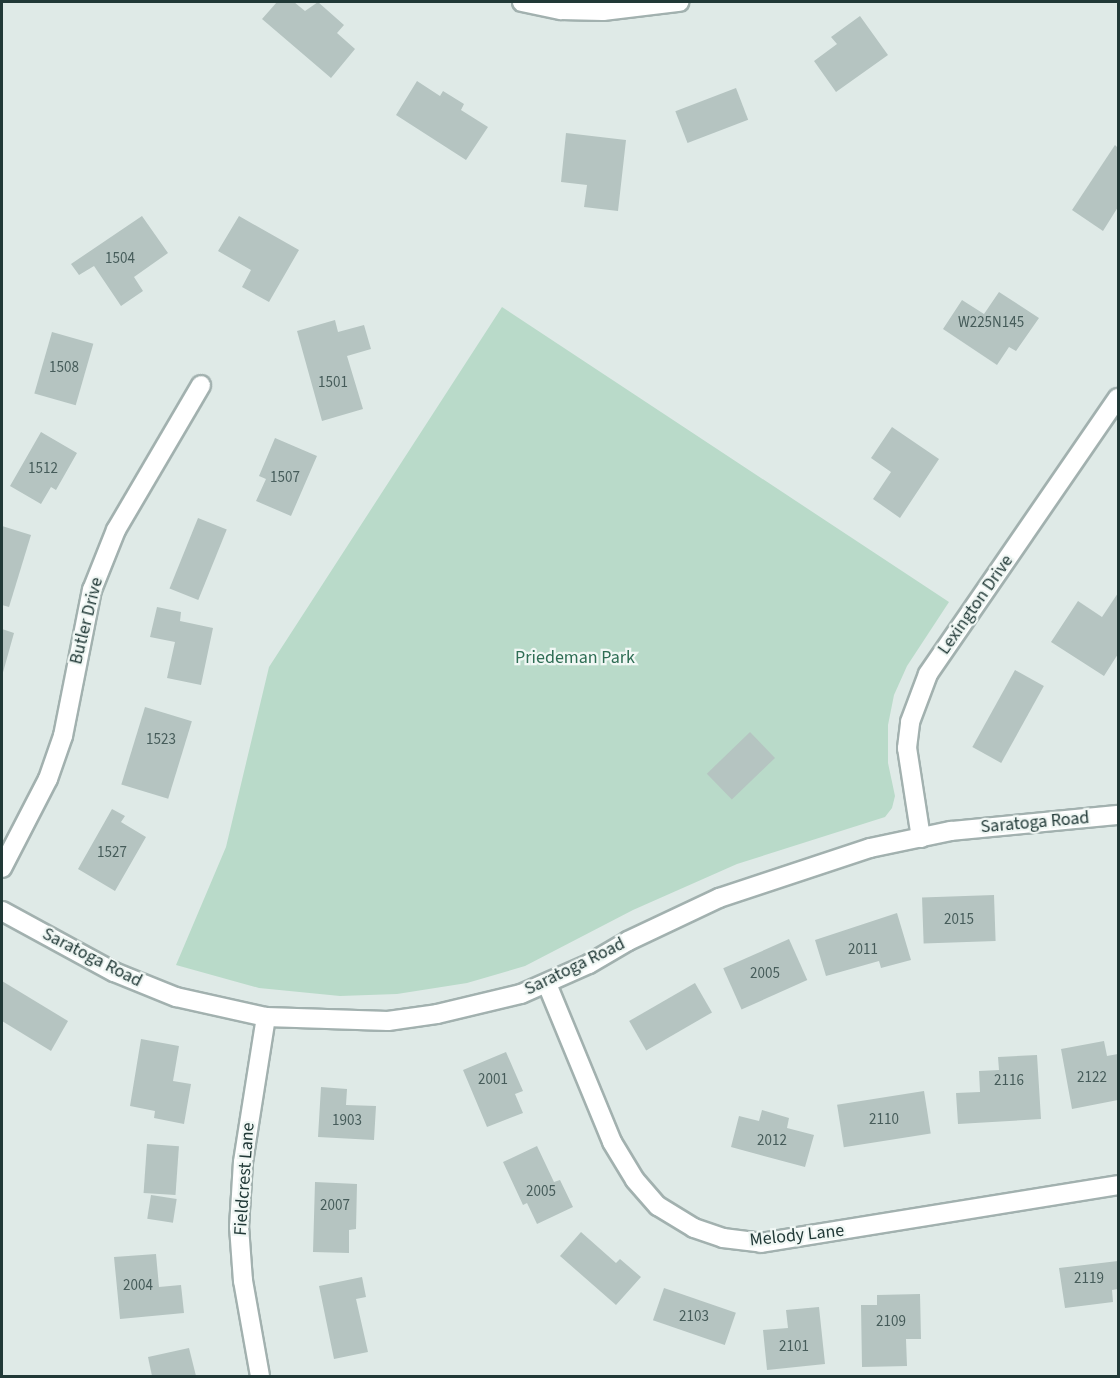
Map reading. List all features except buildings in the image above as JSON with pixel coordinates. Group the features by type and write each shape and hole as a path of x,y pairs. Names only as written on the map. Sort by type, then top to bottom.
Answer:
{"street":[{"path":"522,2 561,9 603,11 679,2"},
{"name":"Butler Drive","path":"2,868 48,778 63,736 89,600 116,530 201,385"},
{"name":"Lexington Drive","path":"921,838 907,748 910,722 924,683 1119,398"},
{"name":"Saratoga Road","path":"2,911 124,976 176,997 266,1017 388,1021 437,1014 548,984 719,898 870,848 1014,824 1119,815"},
{"name":"Melody Lane","path":"548,984 612,1142 635,1180 658,1206 703,1231 744,1242 804,1239 1119,1185"},
{"name":"Fieldcrest Lane","path":"260,1377 243,1281 239,1227 243,1162 266,1017"}],"green space":[{"name":"Priedeman Park","path":"502,307 949,602 907,666 894,695 888,725 888,763 895,796 892,808 885,817 737,864 633,910 525,966 467,983 397,994 340,996 259,988 176,965 226,847 269,667"}]}
